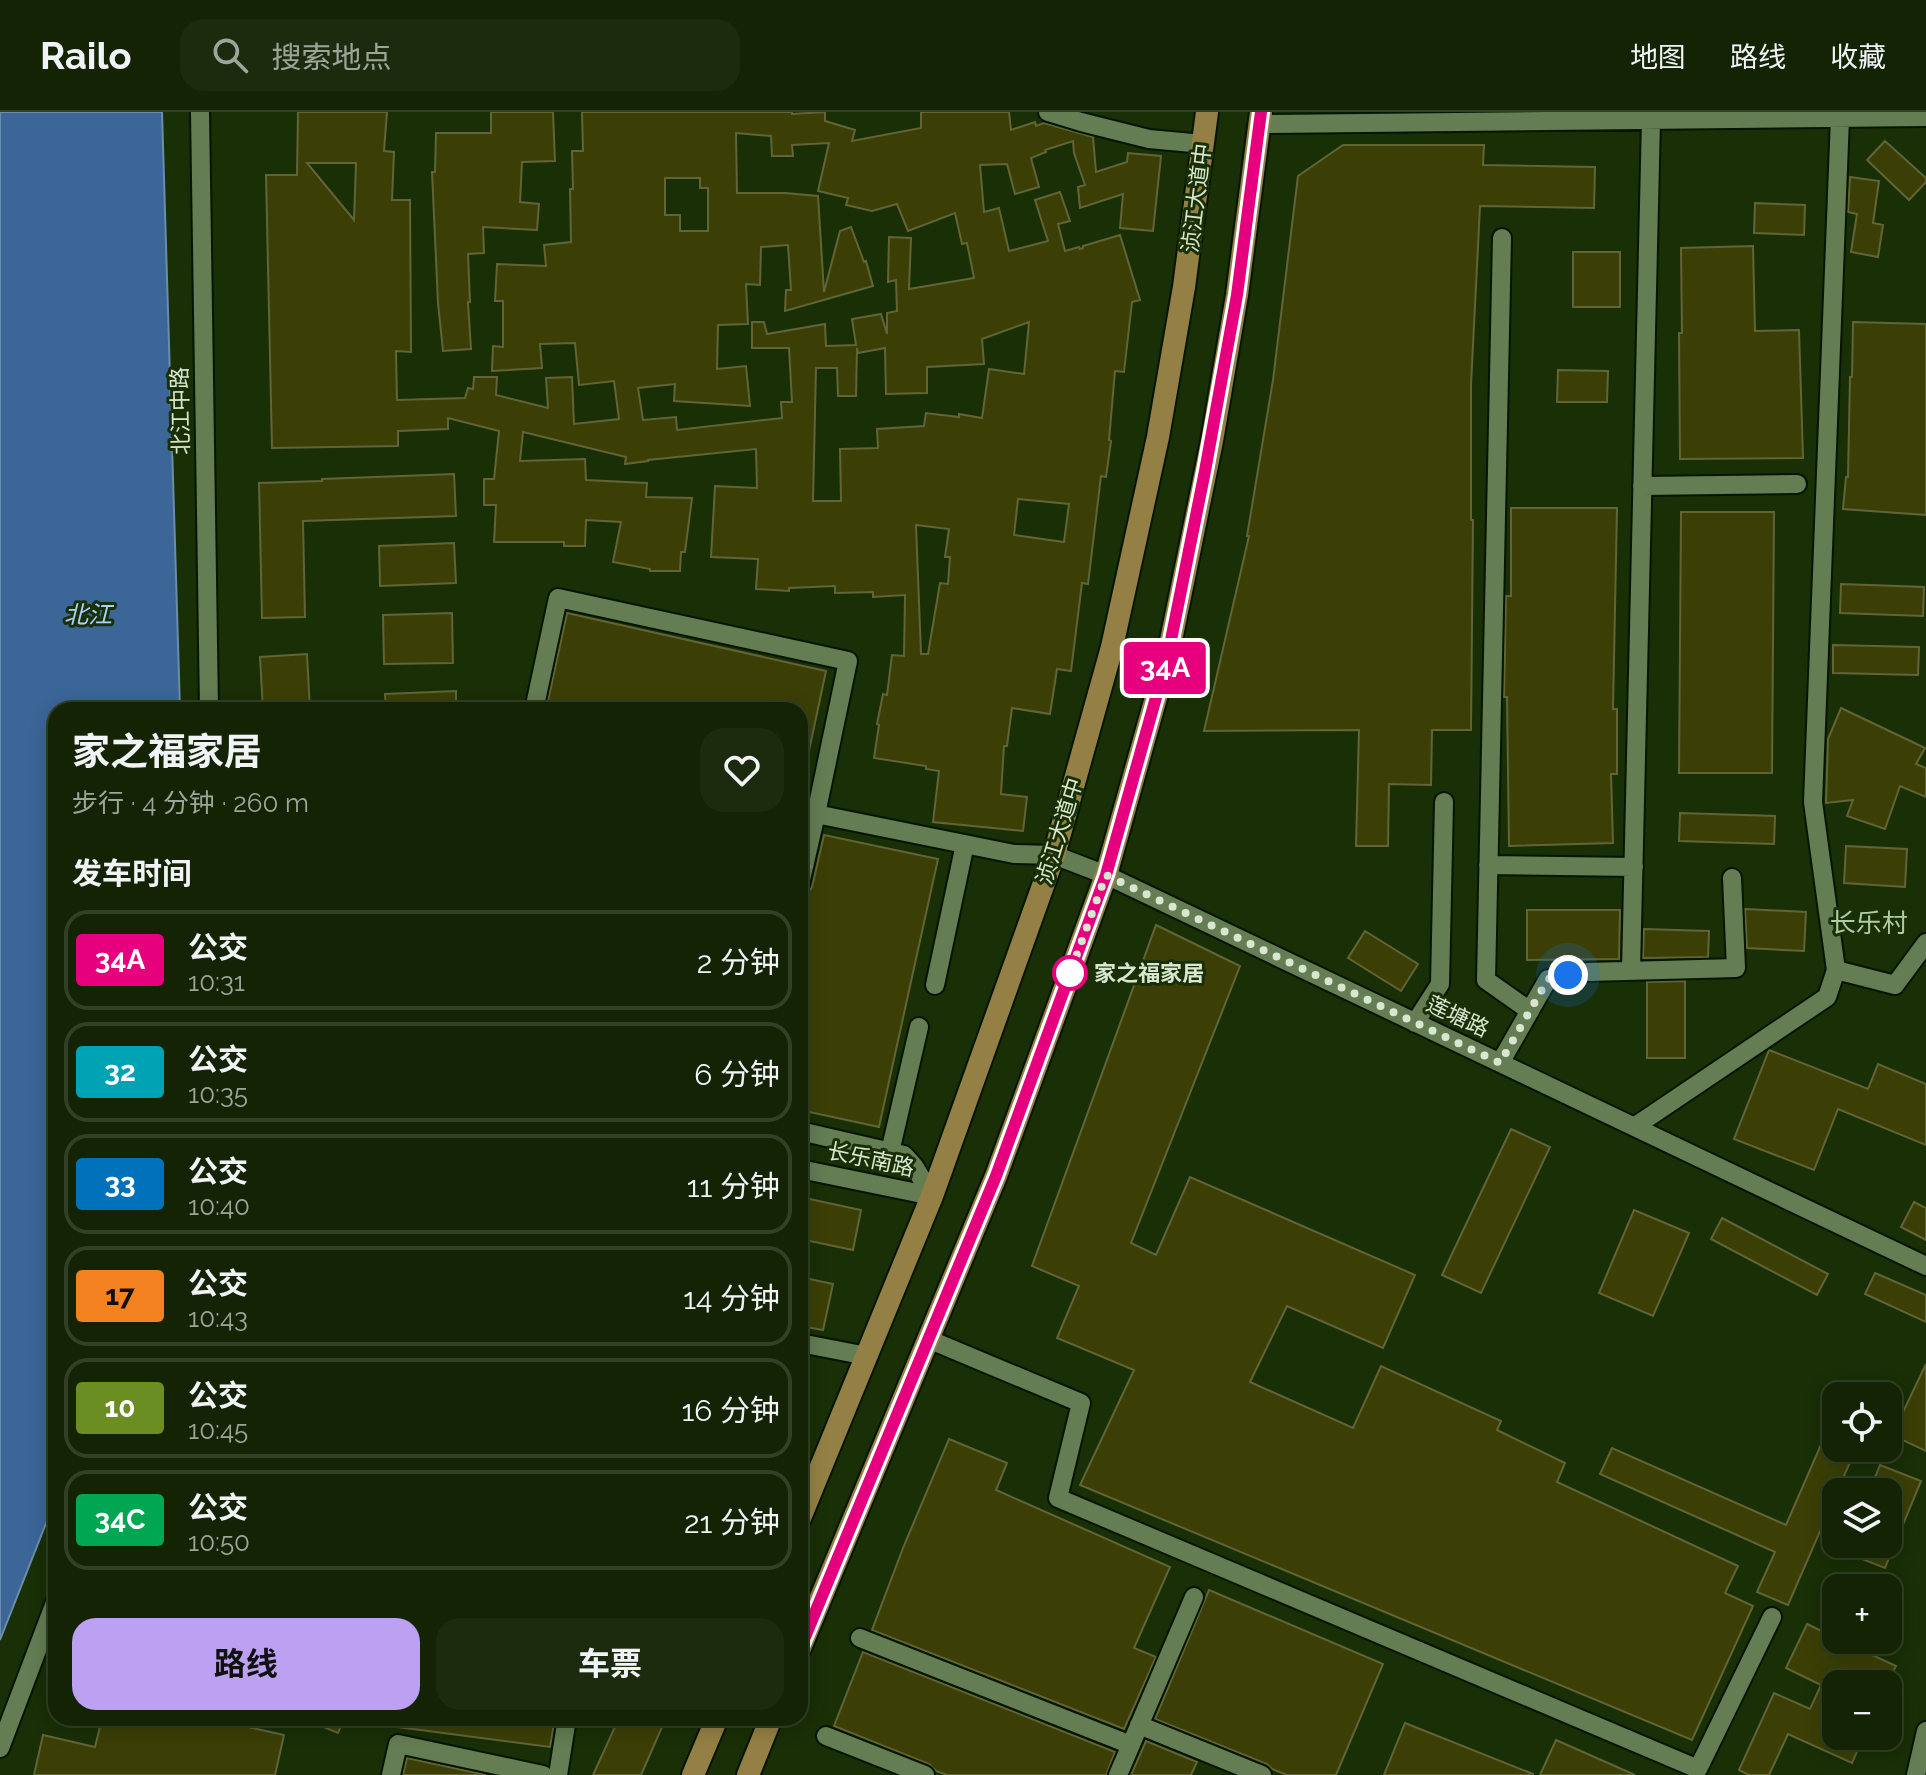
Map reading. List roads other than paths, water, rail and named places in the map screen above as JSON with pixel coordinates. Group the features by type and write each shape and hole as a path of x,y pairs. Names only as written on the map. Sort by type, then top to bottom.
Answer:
{"main road":[{"name":"浈江大道中","path":"808,1499 932,1196 1054,855 1112,647 1158,437 1184,287 1207,112"},
{"path":"808,1629 996,1176 1106,875 1171,640 1212,441 1237,295 1260,118"},
{"path":"693,1775 714,1726"},
{"path":"748,1775 768,1726"}],"street":[{"name":"北江中路","path":"200,112 209,702"},
{"path":"1048,112 1149,139 1203,144"},
{"path":"1260,118 1651,120 1763,115 1926,117"},
{"path":"1634,1127 1827,997 1836,970 1813,802 1840,118"},
{"path":"1631,970 1651,120"},
{"path":"1502,238 1486,980 1530,1011"},
{"path":"1642,486 1797,484"},
{"path":"536,702 558,598 848,661 808,849"},
{"path":"1415,1023 1440,984 1444,802"},
{"name":"莲塘路","path":"816,814 1020,855 1054,855 1106,875 1926,1266"},
{"path":"935,985 965,844"},
{"path":"1488,865 1634,867"},
{"path":"1500,1063 1548,979 1588,972 1736,968 1732,878"},
{"path":"1836,970 1895,985 1926,943"},
{"path":"890,1152 919,1027"},
{"path":"808,1133 904,1155 932,1196"},
{"name":"长乐南路","path":"808,1171 932,1196"},
{"path":"928,1339 1081,1403 1058,1498 1698,1769 1772,1617"},
{"path":"808,1345 867,1356"},
{"path":"1118,1775 1194,1597"},
{"path":"0,1748 48,1621"},
{"path":"860,1638 1131,1745"},
{"path":"1139,1725 1262,1775"},
{"path":"558,1775 566,1726"},
{"path":"1916,1775 1926,1731"},
{"path":"826,1736 925,1775"},
{"path":"391,1775 398,1744 543,1775"}],"water":[{"name":"北江","path":"0,112 162,112 180,702 48,702 48,1518 0,1640"}],"place":[{"name":"家之福家居","path":"1070,973"}],"district":[{"name":"长乐村","path":"1869,923"}]}
